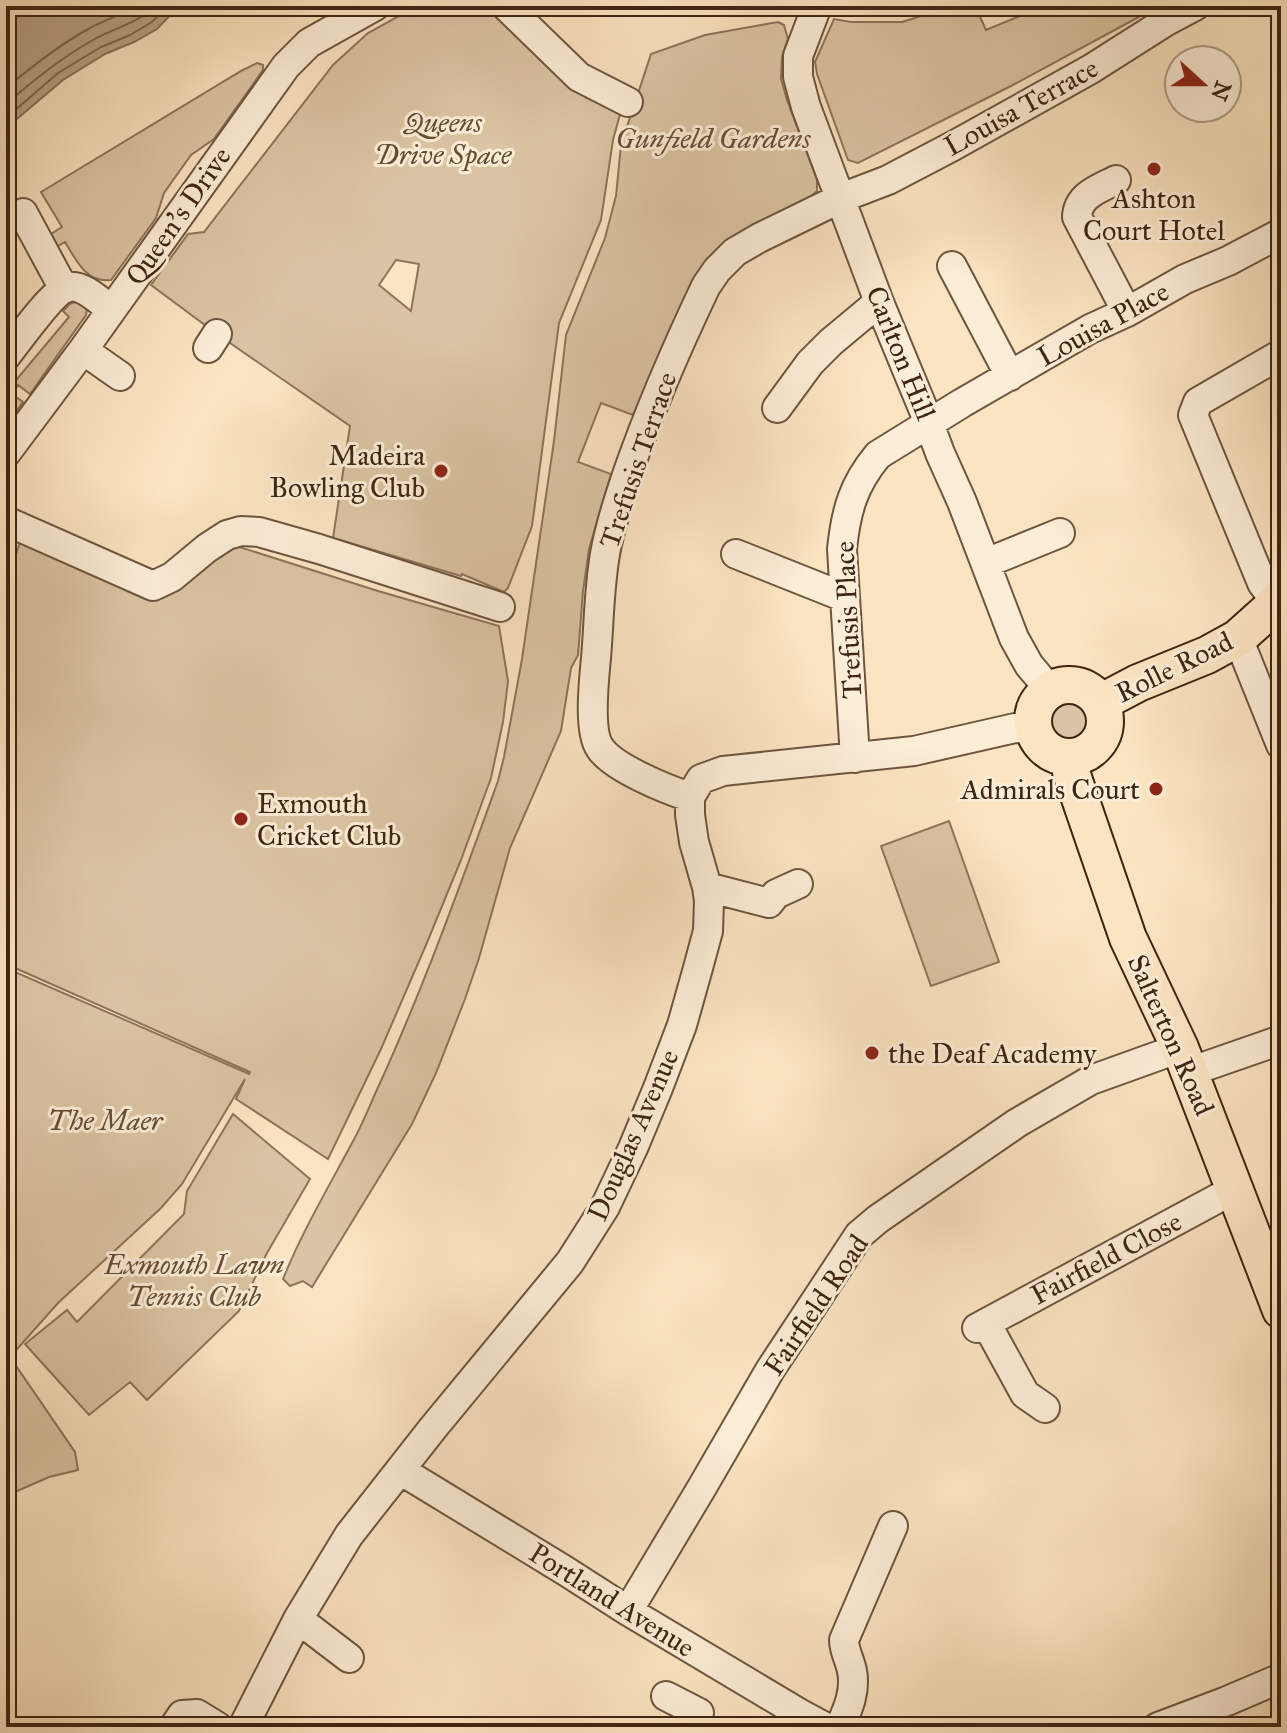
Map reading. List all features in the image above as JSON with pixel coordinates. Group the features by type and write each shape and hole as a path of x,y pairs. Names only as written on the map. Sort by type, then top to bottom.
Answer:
{"main road":[{"name":"Rolle Road","path":"1100,703 1238,638 1278,599"},
{"path":"1063,685 1077,686 1090,692 1100,703 1105,716 1104,731 1098,744 1086,753 1072,758 1055,755 1041,745 1033,729 1033,714 1039,700 1050,690 1063,685"},
{"name":"Salterton Road","path":"1072,758 1071,772 1128,938 1185,1060 1281,1310"}],"street":[{"name":"Queen's Drive","path":"6,453 286,66 309,43 375,6"},
{"path":"506,6 579,77 628,102"},
{"name":"Carlton Hill","path":"817,6 798,56 798,77 806,107 879,302 962,502 1014,638 1029,665 1050,690"},
{"name":"Louisa Terrace","path":"841,198 888,180 953,146 1091,69 1195,6"},
{"path":"1116,180 1085,197 1077,207 1077,217 1127,312"},
{"name":"Trefusis Terrace","path":"690,797 630,771 600,749 595,736 593,691 599,603 611,527 643,429 689,322 717,270 735,252 759,238 841,198"},
{"path":"23,213 64,289"},
{"name":"Louisa Place","path":"929,423 1090,329 1281,233"},
{"path":"952,266 1010,376"},
{"path":"6,356 56,294 68,287 78,288 111,310"},
{"path":"777,408 810,363 879,302"},
{"path":"83,350 120,376"},
{"path":"1278,599 1262,583 1193,415 1198,402 1281,354"},
{"name":"Trefusis Place","path":"855,758 844,597 844,521 864,471 878,455 929,423"},
{"path":"6,521 153,586 172,577 227,535 241,531 259,532 500,607"},
{"path":"986,563 1060,533"},
{"path":"736,554 844,597"},
{"path":"1238,638 1281,745"},
{"path":"690,797 701,779 723,771 914,751 1015,728 1033,729"},
{"name":"Douglas Avenue","path":"243,1727 298,1619 349,1535 570,1262 605,1207 646,1120 682,1025 708,931 709,901 694,842 690,797"},
{"path":"707,887 769,903 776,894 798,884"},
{"name":"Fairfield Road","path":"628,1611 770,1370 859,1235 1030,1116 1091,1080 1281,1040"},
{"name":"Fairfield Close","path":"1045,1408 1025,1394 982,1325 1235,1189"},
{"name":"Portland Avenue","path":"400,1470 628,1611 825,1727"},
{"path":"840,1727 853,1688 844,1640 893,1526"},
{"path":"298,1619 349,1658"},
{"path":"1158,1727 1281,1678"},
{"path":"666,1696 699,1713"},
{"path":"174,1727 182,1715 197,1714 218,1727"}],"green space":[{"name":"Queens Drive Space","path":"417,6 489,6 558,75 587,98 599,93 622,107 613,140 601,220 559,323 532,526 504,592 462,574 333,538 350,426 151,285 188,234 204,232 333,65 368,33","holes":["396,260 419,264 411,311 379,285"]},
{"path":"953,6 975,6 986,30 1044,6 1159,6 1011,86 858,163 848,160 815,62 834,19 902,22"},
{"name":"Gunfield Gardens","path":"778,22 784,25 788,39 782,57 781,79 817,180 817,191 675,321 633,415 601,403 578,462 611,474 589,549 578,655 571,668 561,731 510,848 465,999 412,1124 312,1287 303,1281 290,1286 283,1279 358,1131 409,1017 498,781 522,659 566,335 605,238 616,196 621,145 651,54 705,35"},
{"path":"257,63 263,65 263,70 214,139 191,155 164,193 156,218 111,280 88,274 65,242 53,249 46,237 62,227 41,192"},
{"path":"77,301 84,304 86,315 30,394 18,385 12,394 23,402 6,426 6,392 69,317 63,311"},
{"name":"Exmouth Cricket Club","path":"22,536 156,592 227,543 499,626 508,681 491,778 461,860 381,1049 328,1159 236,1099 245,1079 182,1184 161,1208 58,1303 10,1357 75,1452 78,1470 49,1477 6,1496 6,968 250,1072 6,964 6,586"},
{"path":"1069,696 1088,703 1095,722 1088,741 1069,748 1050,741 1043,722 1050,703"},
{"path":"949,821 999,962 931,986 881,846"},
{"name":"Exmouth Lawn Tennis Club","path":"233,1114 310,1179 267,1253 239,1311 147,1400 130,1382 89,1415 25,1344 67,1310 77,1322 184,1214 187,1191"}],"water":[{"path":"6,6 179,6 157,29 105,54 63,80 6,128"}],"place":[{"name":"Ashton Court Hotel","path":"1154,169"},
{"name":"Madeira Bowling Club","path":"441,471"},
{"name":"Admirals Court","path":"1156,789"},
{"name":"Exmouth Cricket Club","path":"241,819"},
{"name":"the Deaf Academy","path":"872,1053"}],"park label":[{"name":"The Maer","path":"105,1120"}]}
